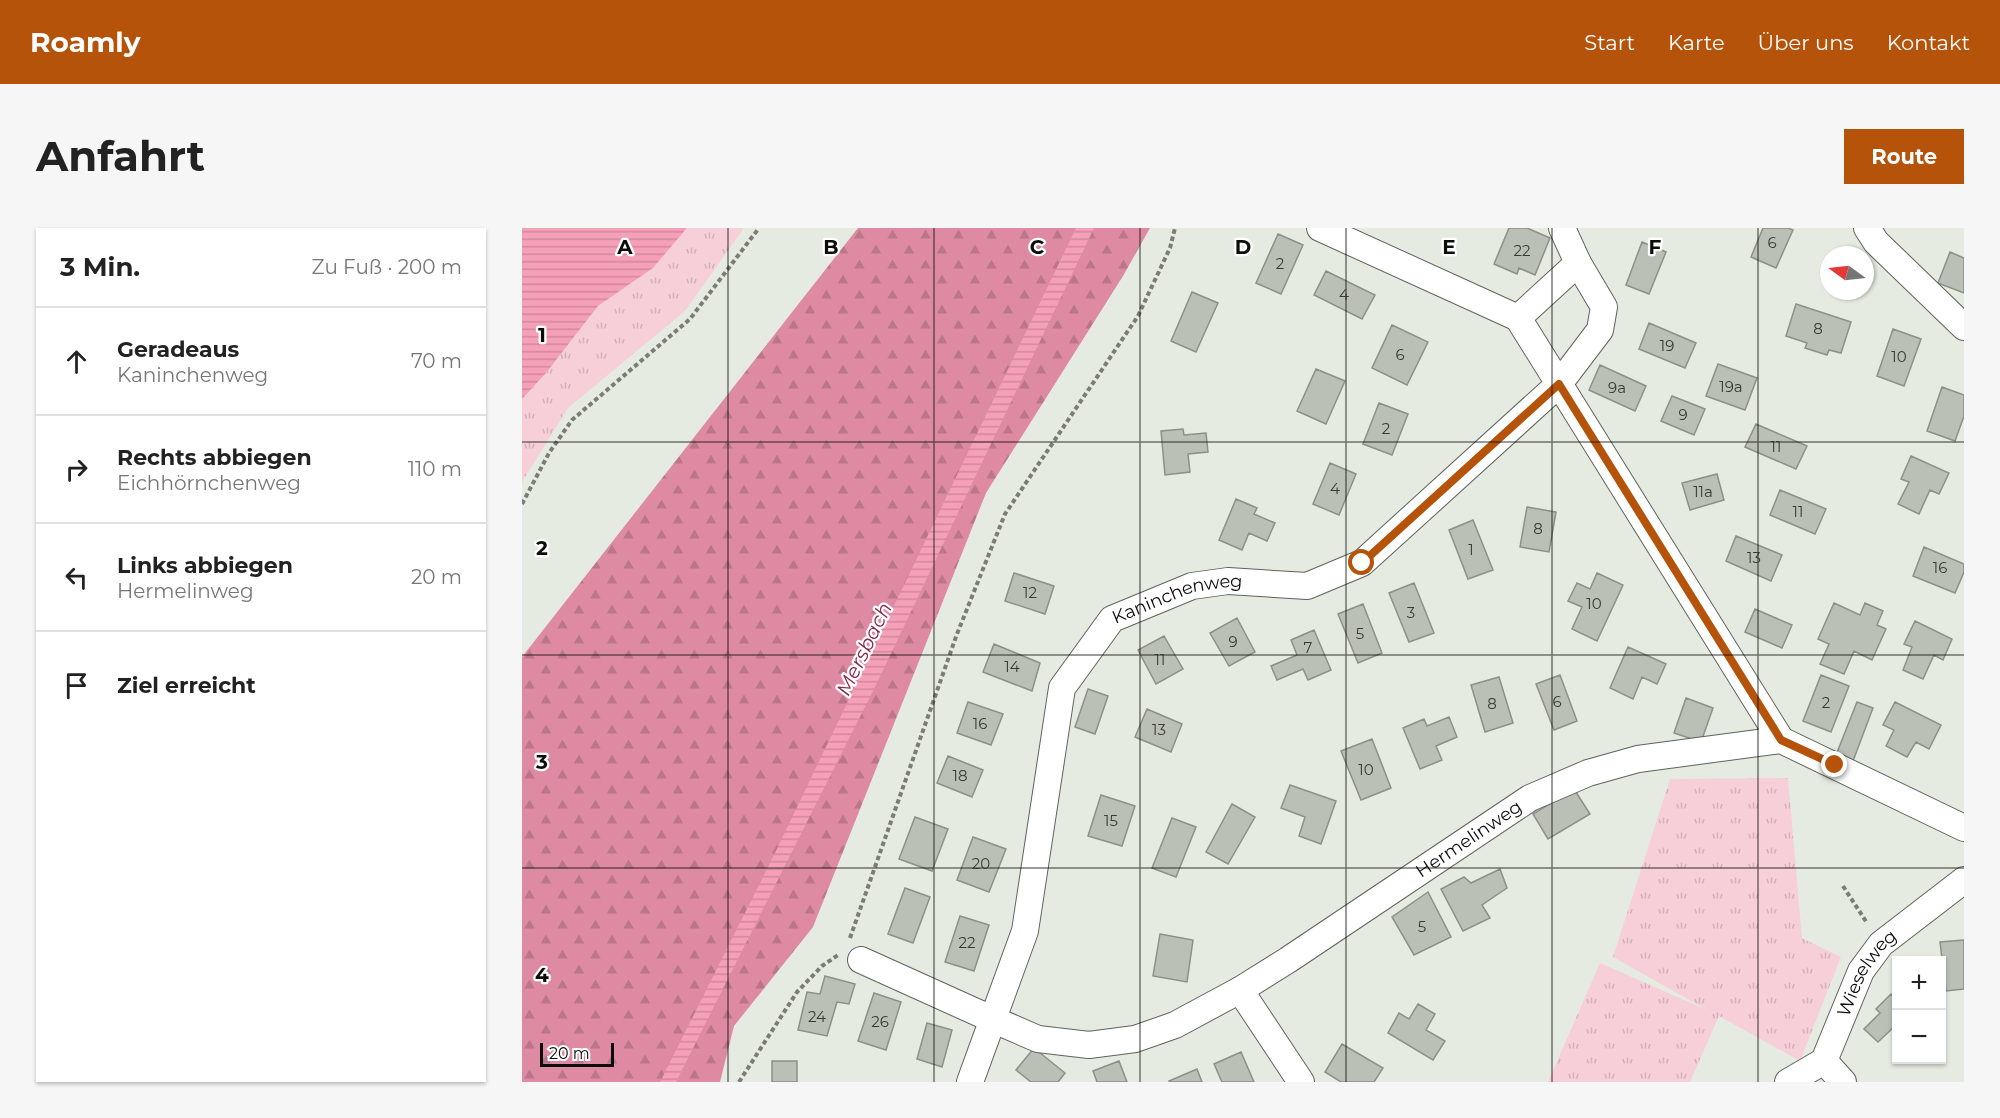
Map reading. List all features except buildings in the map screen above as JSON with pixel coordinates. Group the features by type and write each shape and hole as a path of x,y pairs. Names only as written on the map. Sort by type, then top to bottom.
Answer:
{"street":[{"path":"1320,228 1518,318 1781,740 1964,828"},
{"name":"Kaninchenweg","path":"970,1082 1025,932 1062,688 1112,619 1192,586 1228,581 1307,586 1362,563 1559,384 1600,330 1604,307 1578,263 1562,228"},
{"path":"1867,228 1876,242 1964,327"},
{"path":"1518,318 1578,263"},
{"name":"Hermelinweg","path":"994,1020 1038,1038 1089,1045 1135,1039 1175,1025 1240,990 1530,798 1588,773 1638,759 1781,740"},
{"name":"Wieselweg","path":"1824,1061 1861,971 1881,944 1964,880"},
{"path":"852,950 994,1020"},
{"path":"1240,990 1301,1082"},
{"path":"1788,1082 1824,1061 1843,1082"}],"path":[{"path":"522,504 549,453 572,420 690,319 759,228"},
{"path":"739,1082 797,992 822,966 852,950 953,645 1005,514 1138,316 1170,248 1174,228"},
{"path":"1843,886 1881,944"}],"green space":[{"path":"687,228 744,228 685,311 568,408 522,482 522,399 546,373 598,306 653,268"},
{"path":"858,228 1150,228 1123,276 986,493 813,927 734,1026 720,1082 522,1082 522,657"},
{"path":"1788,778 1802,938 1841,957 1800,1061 1719,1016 1690,1082 1548,1082 1600,963 1707,1010 1613,957 1670,779"}],"shaded area":[{"path":"522,228 687,228 653,268 598,306 546,373 522,399"},
{"path":"1076,228 1094,228 875,687 676,1082 660,1082 773,857"}],"route":[{"path":"1362,563 1559,384 1781,740 1835,765"}],"water label":[{"name":"Mersbach","path":"864,649"}]}
